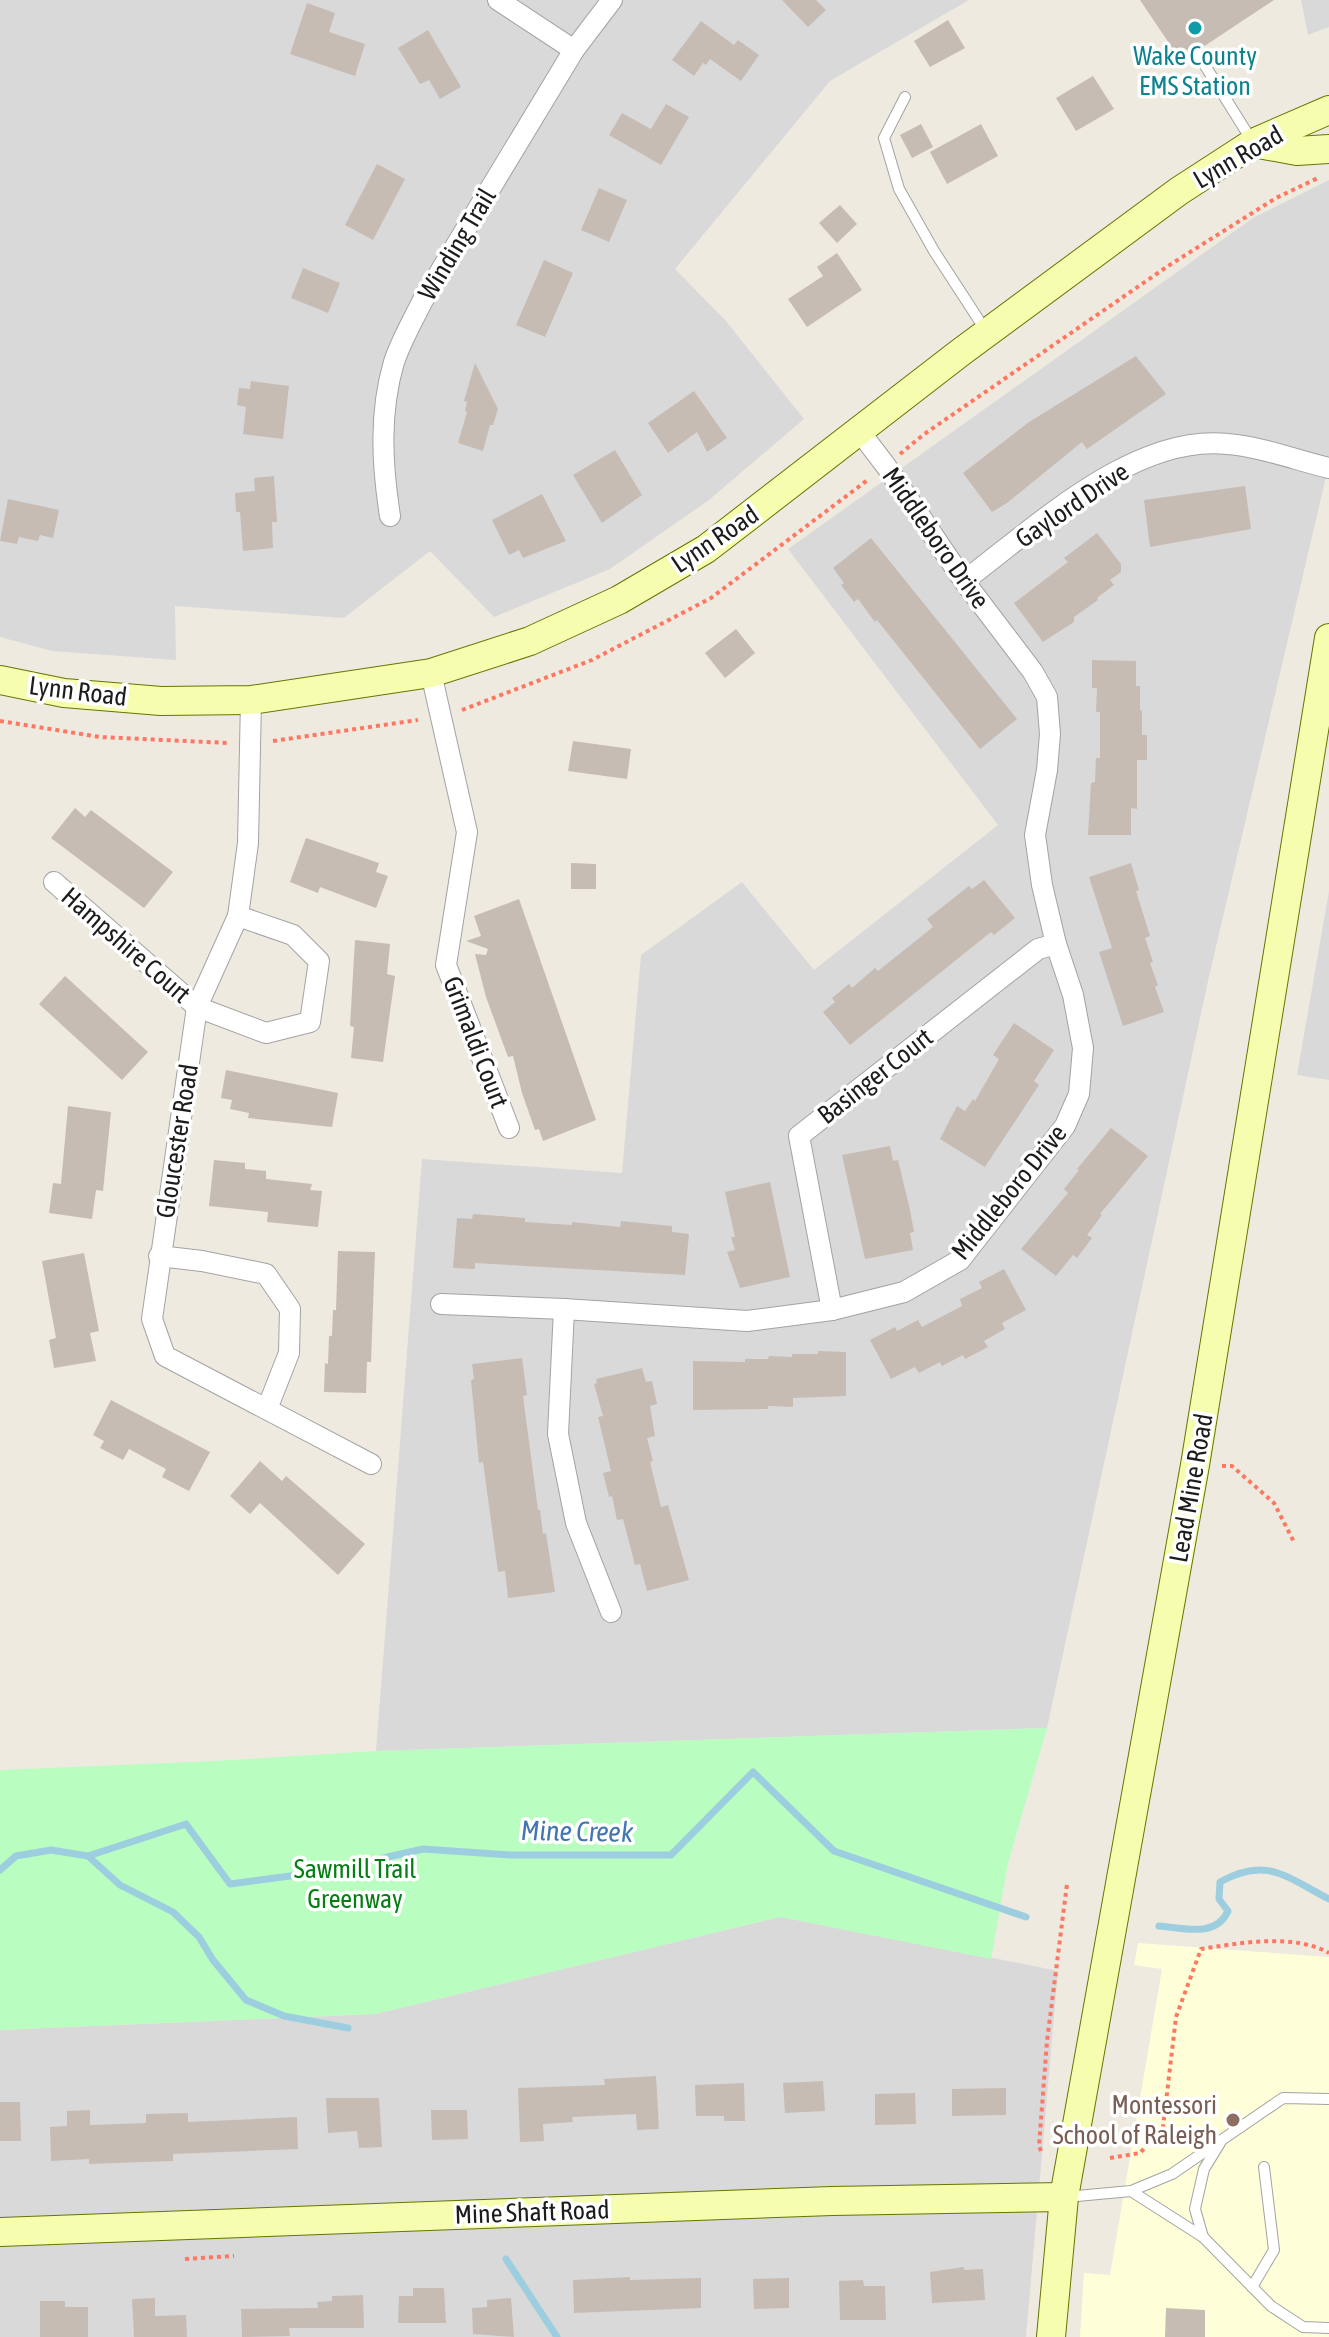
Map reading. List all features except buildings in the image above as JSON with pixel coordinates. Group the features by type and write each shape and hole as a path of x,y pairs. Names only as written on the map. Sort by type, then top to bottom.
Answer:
{"main road":[{"name":"Lynn Road","path":"0,680 77,694 161,701 251,700 431,673 530,641 619,600 706,549 987,332 1179,191 1253,143 1329,110"},
{"path":"1253,143 1297,151 1329,149"},
{"name":"Lead Mine Road","path":"1051,2337 1064,2197 1195,1465 1329,638"},
{"name":"Mine Shaft Road","path":"0,2232 832,2201 1064,2197"}],"street":[{"path":"498,0 574,50"},
{"name":"Winding Trail","path":"390,516 383,433 394,362 423,300 574,50 612,0"},
{"name":"Middleboro Drive","path":"441,1304 747,1321 832,1310 904,1292 960,1260 1065,1126 1079,1094 1083,1048 1073,995 1056,944 1042,885 1035,835 1047,770 1050,734 1047,697 1033,672 964,581 860,432"},
{"name":"Gaylord Drive","path":"964,581 1101,479 1131,463 1162,452 1228,444 1329,468"},
{"name":"Grimaldi Court","path":"431,673 467,832 446,965 509,1128"},
{"name":"Gloucester Road","path":"251,700 248,843 238,916 197,1007 152,1319 165,1356 371,1464"},
{"name":"Hampshire Court","path":"54,882 197,1007"},
{"path":"197,1007 266,1033 310,1022 319,961 293,935 238,916"},
{"name":"Basinger Court","path":"832,1310 799,1136 1038,949 1056,944"},
{"path":"159,1256 266,1274 290,1309 289,1353 267,1409"},
{"path":"564,1309 558,1434 576,1523 611,1612"}],"lane":[{"path":"1196,51 1253,143"},
{"path":"905,97 884,138 899,189 934,251 987,332"},
{"path":"1064,2197 1131,2191 1172,2174 1283,2098 1329,2099"},
{"path":"1203,2237 1195,2209 1204,2169 1223,2137"},
{"path":"1252,2287 1274,2250 1264,2167"},
{"path":"1131,2191 1203,2237 1271,2306 1303,2327 1329,2328"}],"path":[{"path":"923,435 1168,266 1276,198 1329,173"},
{"path":"467,709 478,702 592,660 711,598 849,495"},
{"path":"292,740 417,720"},
{"path":"0,721 100,737 211,744"},
{"path":"1195,1465 1232,1466 1274,1503 1294,1542"},
{"path":"1041,2151 1047,2041 1067,1884"},
{"path":"1110,2158 1140,2153 1163,2127 1176,2017 1201,1949 1260,1940 1317,1947 1329,1953"},
{"path":"185,2259 234,2256"}],"shaded area":[{"path":"0,0 969,0 830,81 675,269 726,321 804,419 709,500 610,569 494,617 430,551 344,618 175,606 176,660 52,651 0,637"},
{"path":"1301,0 1329,0 1329,27 1308,35"},
{"path":"1329,180 1329,464 1208,981 1047,1728 376,1751 422,1159 622,1173 641,955 742,882 814,970 998,825 788,549 1253,218"},
{"path":"1329,891 1329,1080 1297,1075"},
{"path":"784,1916 1058,1971 1026,2337 0,2337 0,2030 375,2014"},
{"name":"Montessori School of Raleigh","path":"1138,1943 1329,1957 1329,2337 1080,2337 1084,2273 1110,2275 1162,1969 1134,1965"}],"green space":[{"name":"Sawmill Trail Greenway","path":"1047,1728 1008,1863 991,1959 780,1917 375,2014 0,2030 0,1770 376,1751"}],"waterway":[{"name":"Mine Creek","path":"88,1856 186,1824 230,1884 321,1872 423,1849 511,1855 671,1855 753,1772 834,1851 1026,1917"},
{"path":"0,1870 16,1856 51,1850 88,1856 120,1885 173,1912 199,1937 213,1960 246,2000 284,2016 348,2028"},
{"name":"Mine Creek","path":"1159,1926 1198,1929 1216,1925 1228,1911 1219,1899 1220,1882 1251,1871 1276,1872 1329,1899"},
{"path":"506,2259 557,2337"}],"place":[{"name":"Wake County EMS Station","path":"1195,28"},
{"name":"Montessori School of Raleigh","path":"1233,2120"}]}
